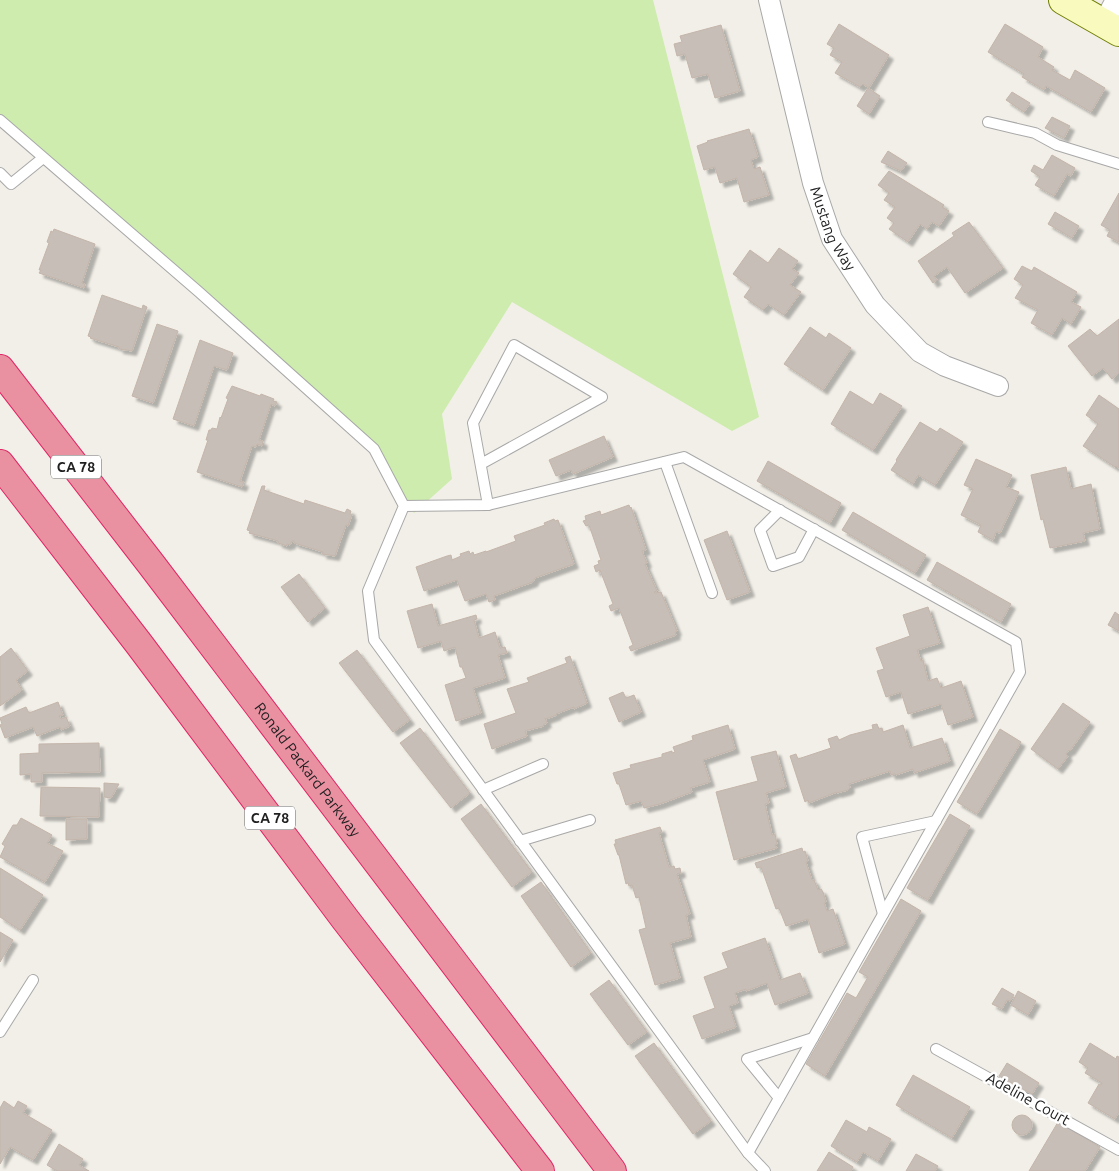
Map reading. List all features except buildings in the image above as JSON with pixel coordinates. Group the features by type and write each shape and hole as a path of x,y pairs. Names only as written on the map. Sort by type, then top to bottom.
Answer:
{"highway":[{"name":"Ronald Packard Parkway","path":"0,369 170,588 612,1171"},
{"name":"CA 78","path":"0,464 139,644 345,919 540,1171"}],"street":[{"name":"Mustang Way","path":"769,0 813,183 832,239 875,305 920,352 945,366 998,386"},
{"path":"1063,0 1113,18"}],"lane":[{"path":"988,122 1035,133 1057,145 1119,164"},
{"path":"1,124 199,292 374,449 404,506"},
{"path":"0,173 11,184 43,158"},
{"path":"481,464 602,397 514,345 474,423 481,464 488,505"},
{"path":"404,506 488,505 684,457 1016,642 1020,672 748,1153"},
{"path":"664,462 712,593"},
{"path":"404,506 368,591 374,640 748,1153 765,1171"},
{"path":"780,510 760,530 773,566 799,557 814,529"},
{"path":"483,790 544,764"},
{"path":"520,841 590,820"},
{"path":"883,914 862,837 936,821"},
{"path":"0,1032 33,980"},
{"path":"779,1098 747,1059 813,1038"},
{"name":"Adeline Court","path":"936,1048 1119,1150"}],"green space":[{"path":"0,0 653,0 759,417 732,431 512,302 442,414 452,479 414,513 374,449 0,123"}]}
